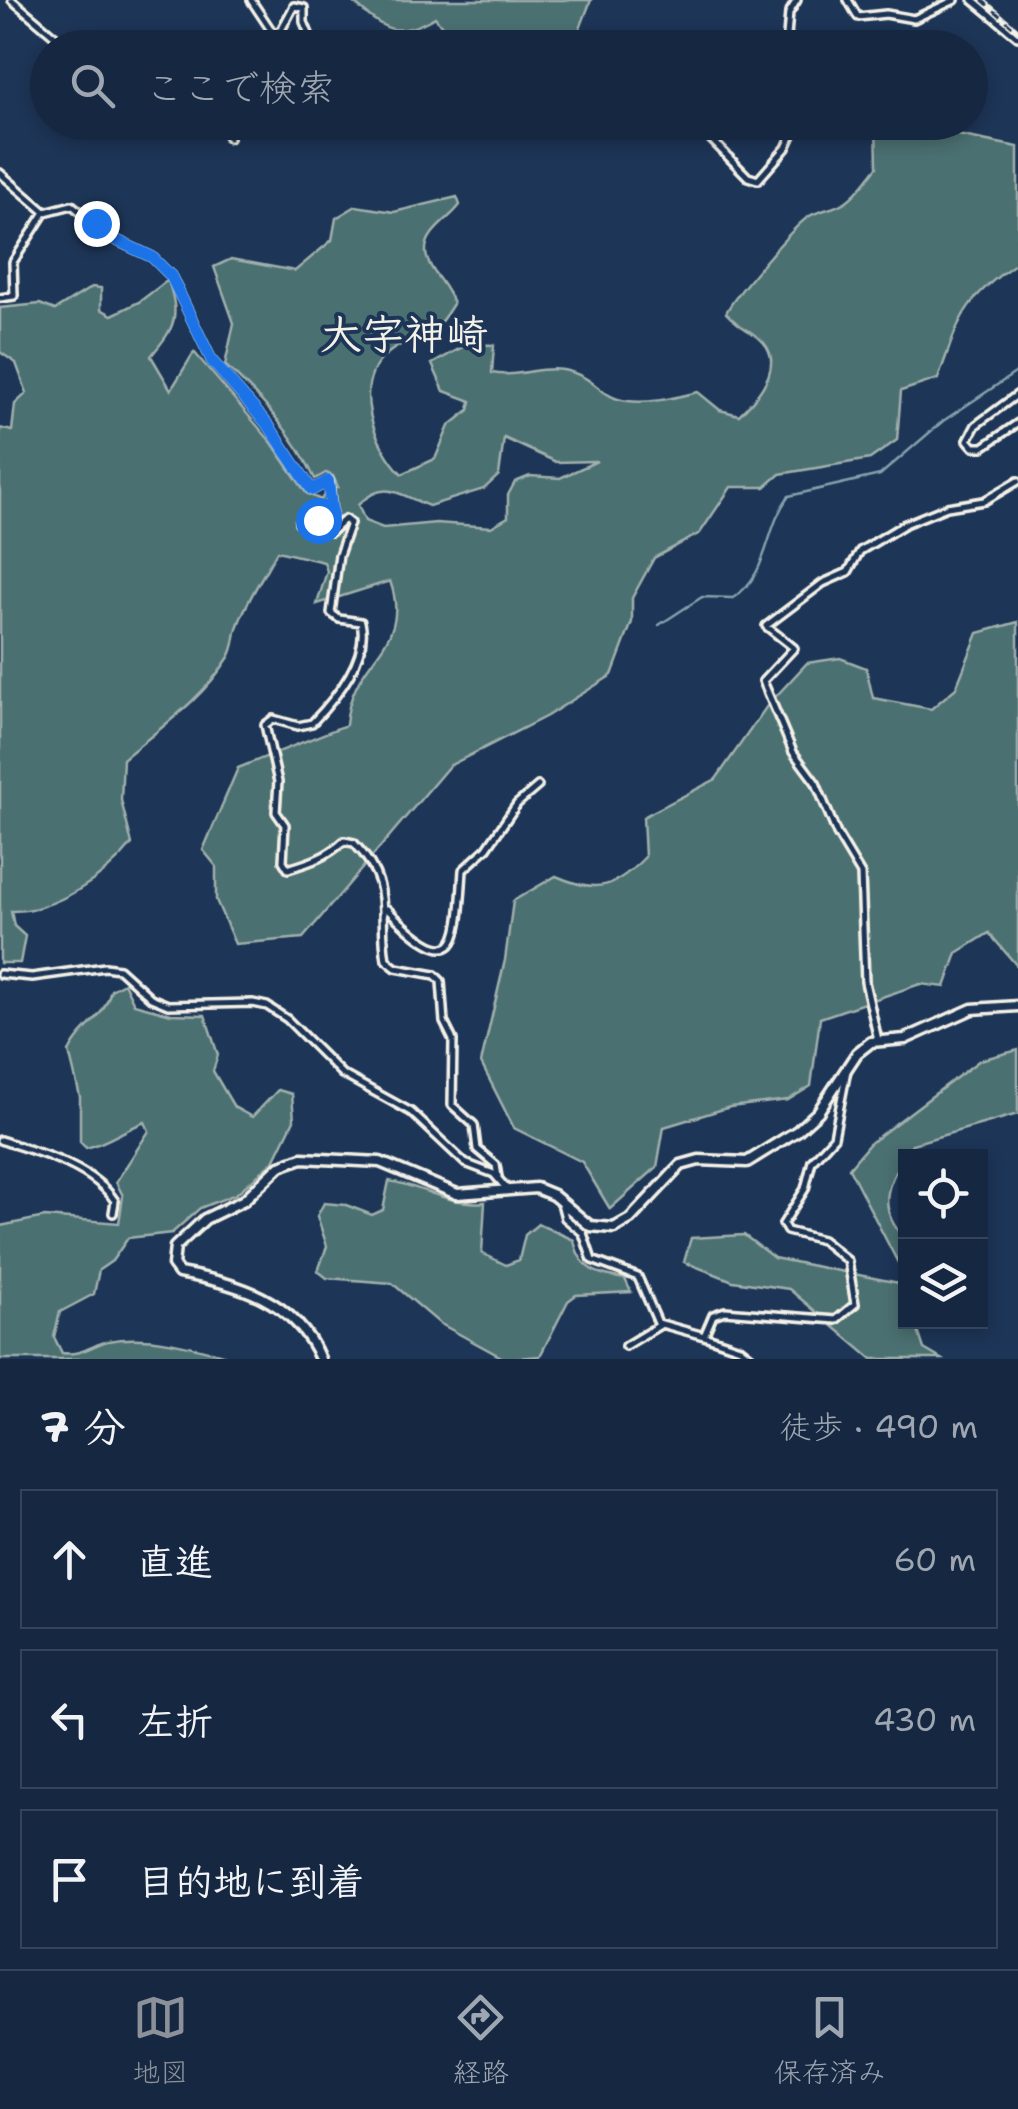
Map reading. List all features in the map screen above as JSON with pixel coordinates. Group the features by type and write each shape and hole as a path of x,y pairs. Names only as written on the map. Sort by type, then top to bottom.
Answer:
{"street":[{"path":"12,0 48,30"},
{"path":"250,0 270,30"},
{"path":"787,30 789,13 797,0"},
{"path":"848,0 858,17 886,14 906,20 946,8 956,0"},
{"path":"973,0 1018,37"},
{"path":"281,30 294,6 304,8 307,30"},
{"path":"712,140 748,176 758,180 790,140"},
{"path":"0,173 45,212"},
{"path":"0,298 11,298 16,292 13,262 45,212 72,205 116,240 152,257 171,276 212,361 269,426 312,490 328,481 332,515 326,521 302,520 300,524 323,533 331,532 345,519 350,523 339,555 331,612 362,624 366,638 359,660 312,724 298,726 273,719 265,728 278,782 276,812 285,825 285,866 331,855 341,842 354,843 378,880 385,907 386,960 396,968 435,975 440,981 444,1022 453,1040 452,1105 474,1125 476,1149 496,1166 506,1188"},
{"path":"1018,394 976,425 968,440 979,448 1018,423"},
{"path":"878,1040 865,982 863,882 816,782 793,752 764,686 766,674 794,648 766,626 823,583 848,572 862,549 904,524 947,508 984,501 1018,481"},
{"path":"385,907 430,947 443,948 452,943 462,923 463,870 487,848 518,804 538,786"},
{"path":"0,974 32,977 105,966 118,969 151,998 168,1005 253,1002 267,1006 302,1032 342,1074 412,1112 465,1162 498,1177"},
{"path":"320,1359 297,1323 247,1288 179,1273 173,1264 175,1248 205,1219 244,1200 280,1166 302,1158 380,1162 456,1194 536,1188 560,1200 590,1226 620,1226 681,1165 699,1160 747,1162 797,1131 818,1112 860,1050 878,1040 906,1040 972,1009 1018,1006"},
{"path":"704,1336 708,1320 720,1311 817,1320 836,1320 851,1312 856,1292 848,1261 822,1240 786,1231 782,1224 805,1188 812,1161 834,1138 847,1067"},
{"path":"0,1140 44,1154 107,1191 115,1201 112,1213"},
{"path":"560,1200 565,1218 583,1234 588,1255 635,1274 660,1325"},
{"path":"625,1346 660,1325 740,1348 754,1359"}],"green space":[{"path":"351,0 591,0 580,30 445,30 435,17 400,30 372,19"},
{"path":"876,140 983,140 1018,147 1018,262 973,300 938,379 901,391 897,440 870,459 780,474 765,487 731,487 700,533 654,558 632,598 632,622 612,675 547,716 449,766 303,938 235,944 216,900 216,866 203,850 238,768 346,725 358,683 394,622 390,581 317,604 327,571 324,562 277,551 245,608 231,653 218,672 180,712 123,759 121,800 132,844 108,869 78,890 44,906 11,911 14,926 25,936 20,963 0,963 0,428 12,431 15,404 27,393 16,363 0,352 0,308 40,304 55,310 92,287 101,288 101,309 112,315 139,302 168,280 174,303 173,321 151,356 171,390 194,352 272,443 306,493 321,500 326,491 338,487 333,476 326,473 315,479 276,418 225,365 234,323 214,267 231,259 295,271 332,240 336,218 356,206 394,212 457,197 460,205 432,234 426,253 453,304 428,333 387,354 370,382 370,416 383,449 402,474 435,459 449,426 469,410 471,401 444,391 432,364 468,344 494,345 492,373 563,370 582,376 611,397 637,402 698,392 720,410 739,415 764,386 770,353 764,343 726,313 800,223 849,199 877,167","holes":["504,438 556,462 597,461 560,478 530,476 515,482 508,495 508,517 491,527 436,523 383,528 365,521 358,505 376,492 392,491 429,506 484,489 499,475"]},
{"path":"1018,622 1018,967 989,933 957,953 945,987 920,984 820,1018 811,1086 788,1100 730,1107 664,1127 657,1167 610,1209 582,1162 514,1128 481,1063 505,960 513,901 556,876 594,886 624,876 645,857 643,817 716,779 767,706 807,663 840,658 866,668 873,698 931,709 956,688 978,633"},
{"path":"124,983 134,1004 171,1014 205,1015 218,1055 213,1071 234,1107 252,1117 278,1090 292,1094 294,1120 274,1161 236,1194 200,1208 172,1233 128,1238 112,1261 99,1270 94,1294 60,1312 54,1337 62,1353 68,1354 108,1341 140,1339 237,1359 0,1359 0,1226 45,1217 119,1223 123,1196 116,1182 149,1131 145,1122 86,1148 80,1142 80,1097 69,1052 102,1010 111,990"},
{"path":"1018,1050 1018,1114 912,1144 909,1149 898,1149 898,1166 887,1203 898,1230 897,1261 849,1168 870,1143 980,1060"},
{"path":"389,1181 459,1201 485,1202 482,1253 506,1265 519,1260 525,1235 538,1224 574,1240 586,1265 599,1273 625,1279 631,1292 576,1295 568,1301 540,1356 505,1359 439,1323 392,1283 327,1278 318,1271 327,1246 317,1216 324,1203 346,1205 372,1215 383,1210"},
{"path":"744,1235 774,1258 898,1283 898,1329 917,1329 924,1349 941,1359 872,1359 789,1289 733,1281 684,1262 691,1238"}],"waterway":[{"path":"659,625 702,597 733,598 745,588 754,577 789,496 880,475 943,421 1018,371"}],"railway":[{"path":"982,0 1018,31"}],"district":[{"name":"大字神崎","path":"404,334"}],"route":[{"path":"96,223 116,240 152,257 171,276 212,361 269,426 312,490 320,482 328,481 332,515 326,521 318,520"}]}
